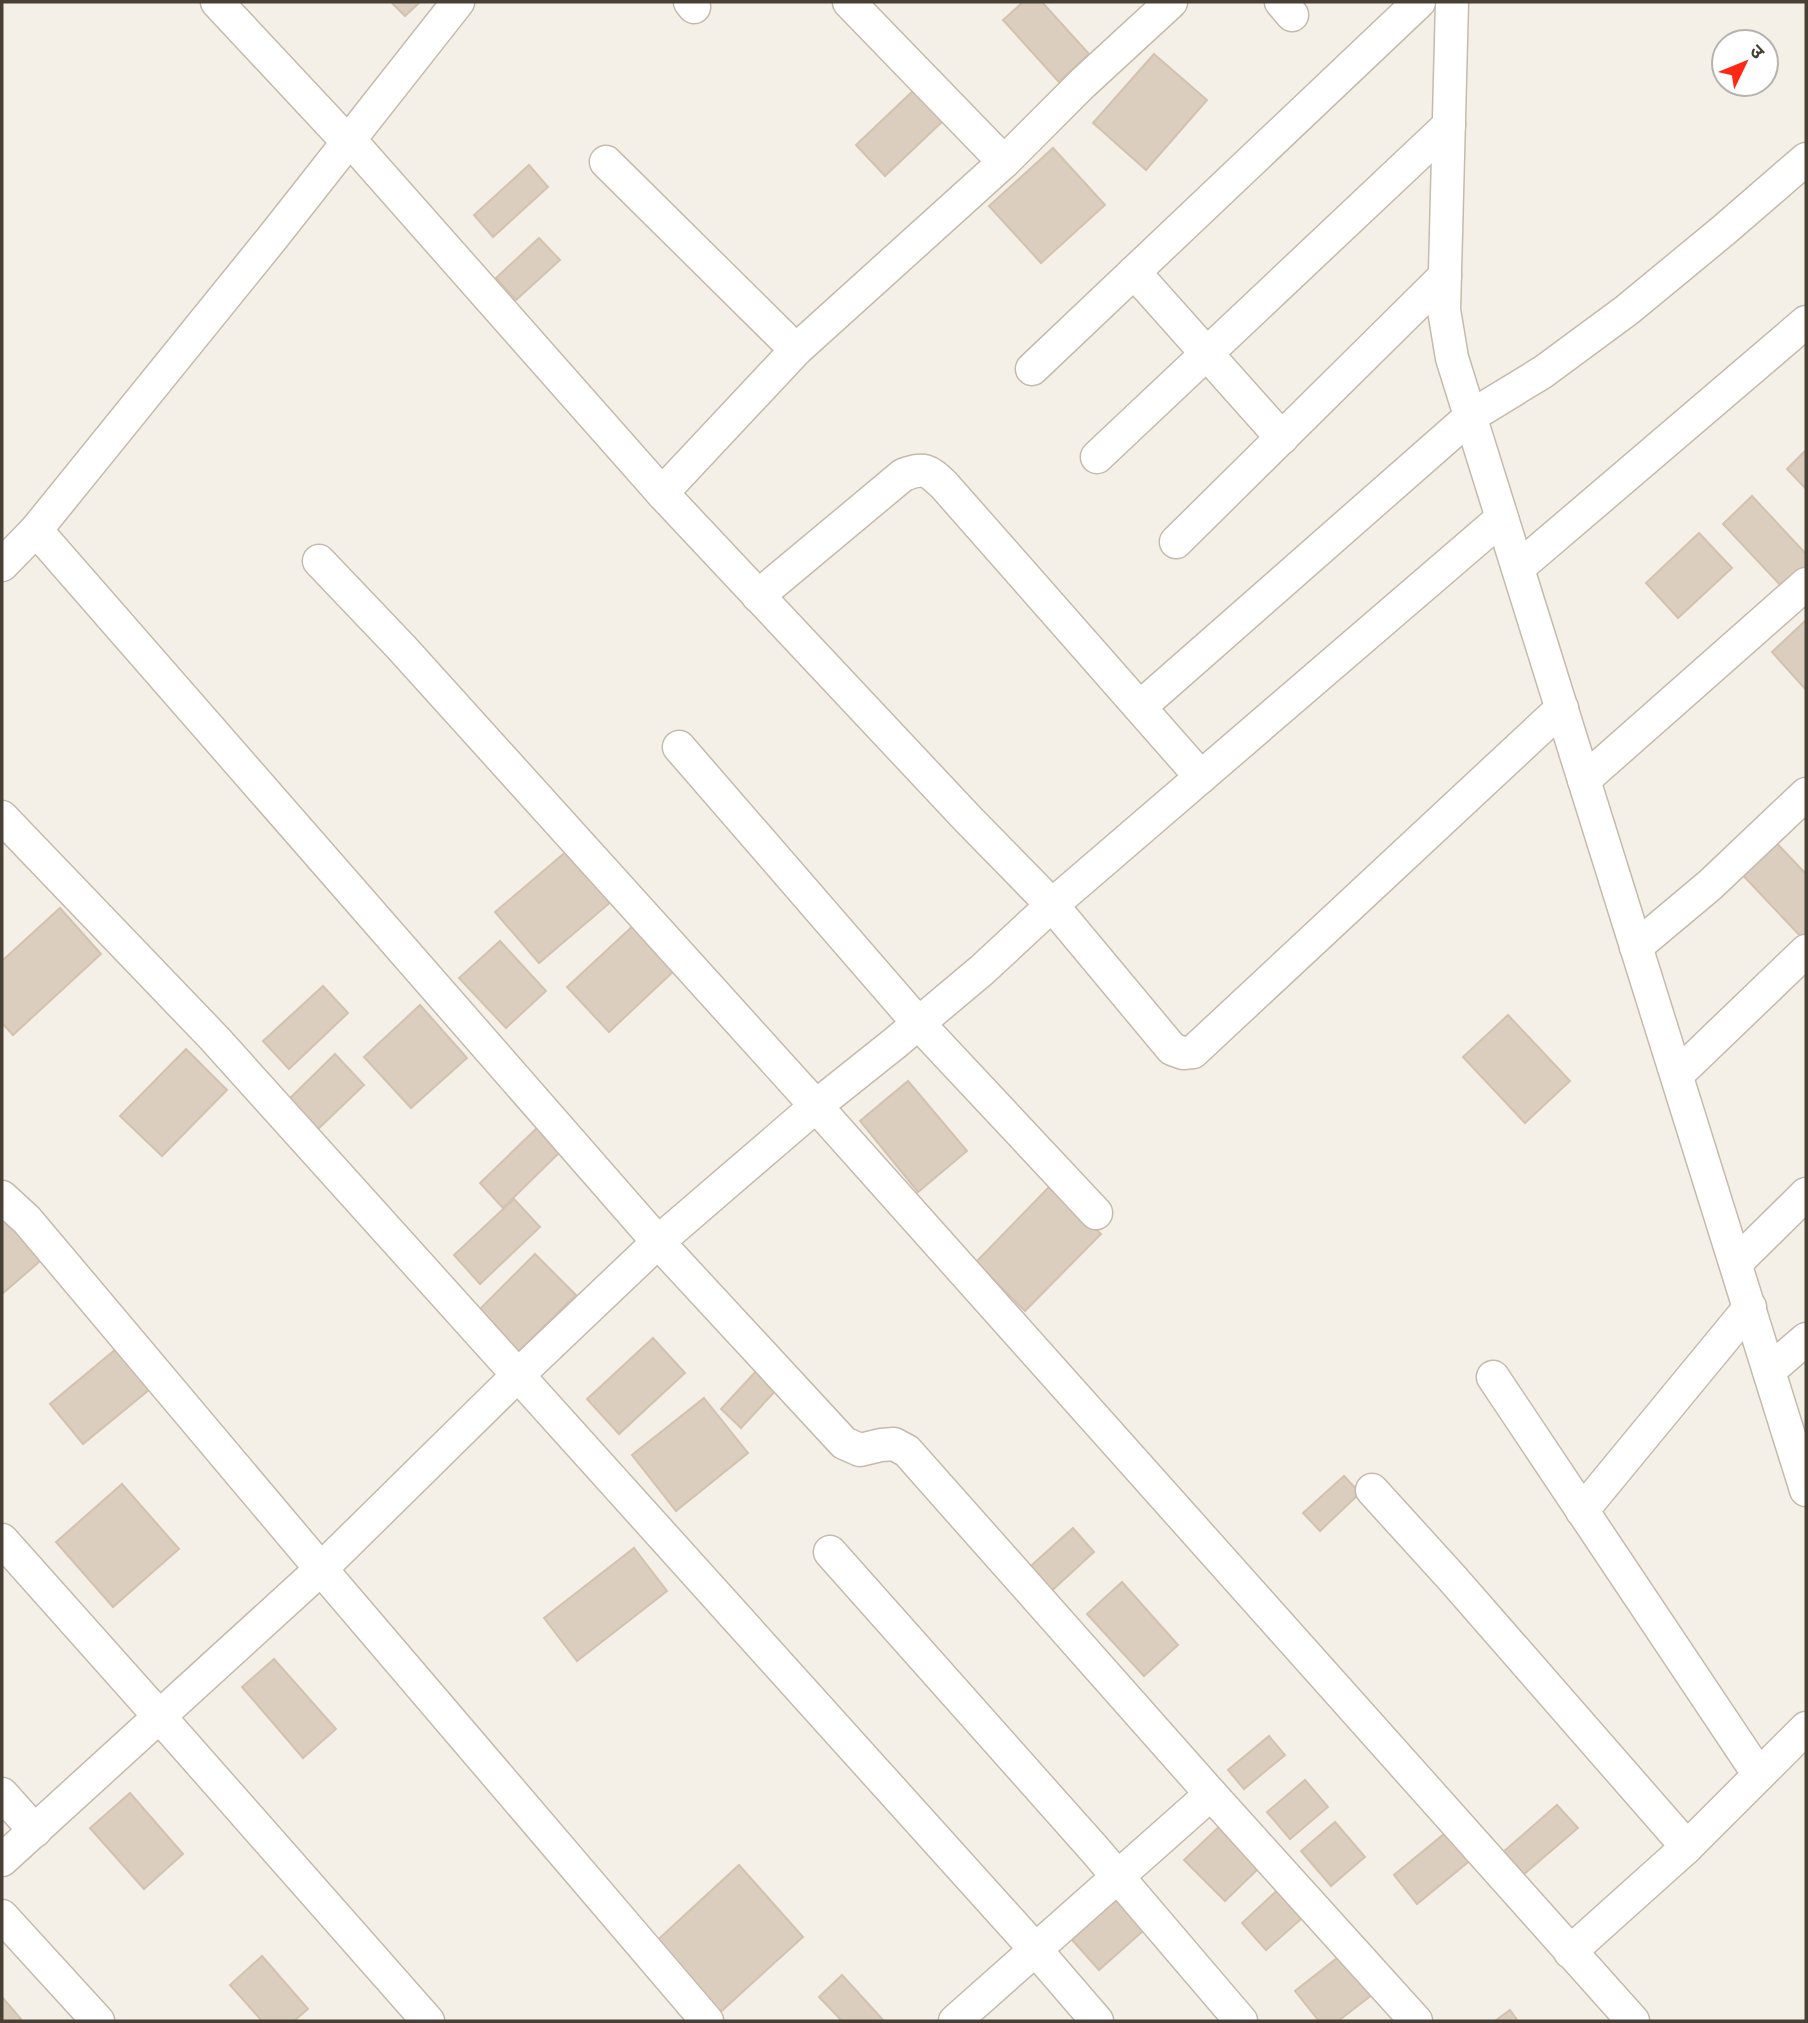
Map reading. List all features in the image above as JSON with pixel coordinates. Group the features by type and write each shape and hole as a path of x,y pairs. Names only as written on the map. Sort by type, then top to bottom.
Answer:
{"street":[{"path":"216,2 345,139 350,140 662,493 1052,905 1172,1049 1183,1053 1193,1052 1562,708"},
{"path":"2,565 36,530 458,2"},
{"path":"662,493 796,350 1004,162 1083,83 1171,2"},
{"path":"1032,369 1419,2"},
{"path":"1452,2 1444,310 1452,358 1806,1490"},
{"path":"851,3 1004,162"},
{"path":"1097,457 1449,125"},
{"path":"1140,707 1471,416 1543,372 1628,310 1806,159"},
{"path":"606,162 796,350"},
{"path":"1134,272 1282,438"},
{"path":"1176,542 1445,276"},
{"path":"1518,568 1806,323"},
{"path":"758,596 903,475 919,470 930,472 1201,777"},
{"path":"2,1860 321,1569 658,1242 982,970 1052,905 1502,518"},
{"path":"36,530 658,1242 844,1443 860,1450 894,1444 907,1451 1416,2021"},
{"path":"319,561 401,647 817,1106 1633,2021"},
{"path":"1584,780 1806,584"},
{"path":"679,747 919,1024 1096,1213"},
{"path":"1636,947 1710,885 1806,794"},
{"path":"2,817 215,1039 1097,2021"},
{"path":"1677,1075 1806,951"},
{"path":"1735,1263 1806,1194"},
{"path":"2,1196 27,1220 707,2021"},
{"path":"1582,1511 1749,1307"},
{"path":"1769,1371 1806,1339"},
{"path":"1493,1377 1759,1775"},
{"path":"1372,1490 1687,1847"},
{"path":"2,1540 428,2021"},
{"path":"830,1552 1118,1877 1241,2021"},
{"path":"1570,1952 1687,1847 1806,1728"},
{"path":"2,1794 35,1830"},
{"path":"955,2021 1211,1794"},
{"path":"2,1916 98,2021"}],"building":[{"path":"391,2 420,2 405,16"},
{"path":"1023,2 1042,2 1089,54 1059,82 1003,20"},
{"path":"1154,54 1207,100 1146,170 1093,123"},
{"path":"915,89 944,120 885,176 856,145"},
{"path":"1053,148 1105,205 1041,263 989,206"},
{"path":"529,165 548,187 493,237 474,215"},
{"path":"539,238 560,260 516,300 496,278"},
{"path":"1806,450 1806,489 1787,469"},
{"path":"1752,496 1806,554 1806,568 1784,589 1723,524"},
{"path":"1699,533 1732,568 1678,618 1646,583"},
{"path":"1806,620 1806,690 1772,652"},
{"path":"1769,835 1806,874 1804,940 1735,867"},
{"path":"568,850 612,901 539,963 495,912"},
{"path":"60,908 101,954 13,1035 2,1023 2,961"},
{"path":"634,925 675,970 609,1032 567,987"},
{"path":"500,941 546,991 506,1028 459,978"},
{"path":"323,986 348,1013 289,1069 263,1041"},
{"path":"420,1005 467,1058 411,1108 364,1057"},
{"path":"1508,1015 1570,1081 1525,1123 1463,1057"},
{"path":"186,1049 227,1090 162,1156 120,1116"},
{"path":"335,1054 364,1085 315,1132 286,1102"},
{"path":"908,1081 967,1151 918,1192 860,1121"},
{"path":"539,1126 562,1150 503,1208 480,1183"},
{"path":"1051,1185 1101,1234 1025,1311 976,1262"},
{"path":"514,1199 540,1227 480,1284 454,1255"},
{"path":"2,1213 46,1256 2,1294"},
{"path":"535,1254 576,1295 516,1354 476,1313"},
{"path":"653,1338 685,1373 619,1434 587,1399"},
{"path":"116,1349 150,1389 83,1444 50,1404"},
{"path":"759,1368 779,1387 741,1428 721,1409"},
{"path":"704,1398 748,1453 676,1511 632,1455"},
{"path":"1344,1476 1360,1493 1320,1531 1303,1513"},
{"path":"122,1484 179,1549 113,1607 56,1542"},
{"path":"1073,1528 1094,1552 1046,1596 1024,1572"},
{"path":"634,1548 667,1591 577,1661 544,1618"},
{"path":"1122,1582 1178,1645 1144,1676 1087,1614"},
{"path":"274,1659 336,1729 303,1758 242,1687"},
{"path":"1269,1736 1285,1755 1244,1789 1228,1770"},
{"path":"1305,1780 1328,1807 1290,1839 1267,1812"},
{"path":"130,1793 183,1854 144,1889 90,1828"},
{"path":"1557,1805 1578,1828 1523,1875 1503,1852"},
{"path":"1335,1822 1365,1857 1331,1886 1301,1851"},
{"path":"1223,1823 1263,1864 1225,1901 1184,1860"},
{"path":"1455,1825 1478,1854 1417,1904 1394,1875"},
{"path":"739,1865 803,1937 715,2017 651,1946"},
{"path":"1118,1885 1152,1923 1099,1970 1065,1932"},
{"path":"1283,1885 1308,1913 1266,1950 1242,1923"},
{"path":"1346,1951 1377,1991 1338,2021 1319,2021 1295,1991"},
{"path":"262,1956 308,2009 294,2021 262,2021 230,1985"},
{"path":"842,1975 884,2021 842,2021 819,1997"},
{"path":"2,1997 21,2019 2,2021"},
{"path":"1510,2010 1518,2021 1495,2021"}]}
